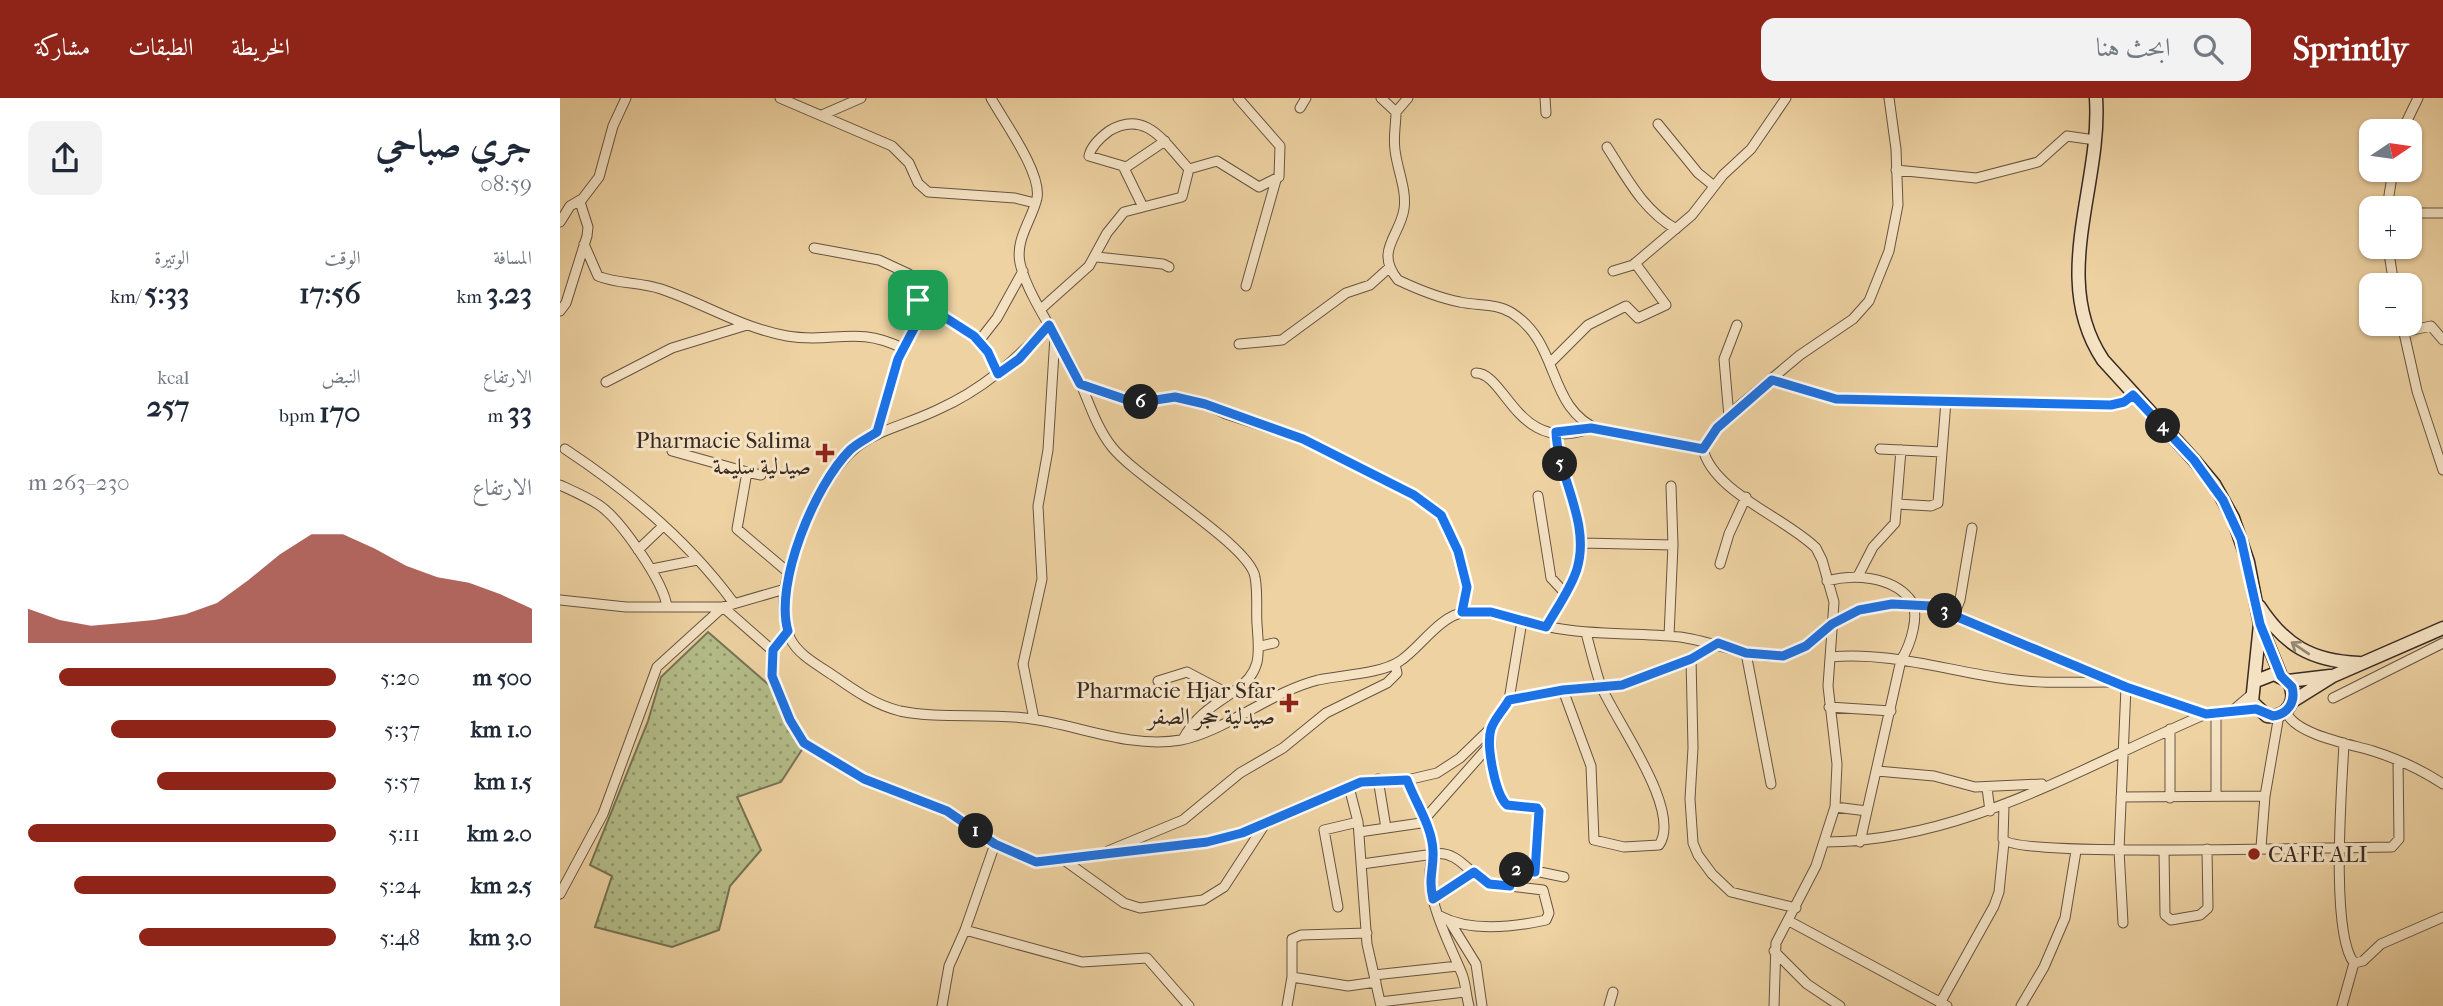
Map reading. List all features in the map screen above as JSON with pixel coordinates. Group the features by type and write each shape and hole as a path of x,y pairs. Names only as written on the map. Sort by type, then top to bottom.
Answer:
{"street":[{"path":"560,311 588,227 580,207 582,199 598,177 613,126 626,98"},
{"path":"780,98 891,146 909,163 918,183 928,192 1015,198 1035,203"},
{"path":"822,115 861,98"},
{"path":"991,98 1037,187 1035,203 1021,239 1019,251 1023,271 1101,430 1126,462 1196,515 1251,564 1255,575 1261,646 1251,673 1236,690 1227,693 1191,724 1183,739"},
{"path":"1238,98 1280,146 1282,169 1276,180 1246,286"},
{"path":"1300,108 1306,98"},
{"path":"1381,98 1396,112"},
{"path":"1408,98 1396,112 1395,149 1405,204 1404,213 1390,245 1390,267 1398,280 1409,285 1461,303 1499,307 1512,313 1539,341 1551,362 1568,407 1591,428"},
{"path":"1545,98 1546,113"},
{"path":"1613,271 1635,263 1692,215 1714,186 1751,149 1786,98"},
{"path":"1776,1004 1774,951 1780,933 1796,908 1825,842 1835,807 1837,764 1829,708 1833,603 1816,548 1719,475 1705,457 1703,449 1711,435 1729,417 1800,355 1853,319 1869,301 1885,266 1895,223 1896,170 1889,98"},
{"path":"2096,98 2095,139 2078,252 2080,303 2093,345 2133,395 2194,460 2223,500 2241,539 2260,624 2256,681 2251,695 2231,712"},
{"path":"2408,119 2418,98"},
{"path":"1142,205 1125,168 1089,156 1094,146 1109,131 1126,124 1142,124 1166,141 1189,169"},
{"path":"1658,124 1698,173 1714,186"},
{"path":"1896,170 1976,178 2038,162 2067,136 2095,139"},
{"path":"1125,168 1166,141"},
{"path":"1607,147 1636,195 1653,213 1676,229"},
{"path":"1189,169 1217,161 1259,187 1276,180"},
{"path":"1041,309 1097,257 1107,233 1120,216 1142,205 1182,197 1189,169"},
{"path":"560,222 570,206 582,199"},
{"path":"2422,213 2443,213"},
{"path":"584,244 598,276 662,289 704,304 747,325 810,339 869,335 902,348"},
{"path":"814,248 863,256 902,270 912,277 921,315 902,348 877,432"},
{"path":"1097,257 1163,264 1169,267"},
{"path":"1551,362 1573,337 1618,307 1626,306 1638,318 1666,305 1635,263"},
{"path":"1239,344 1282,340 1346,293 1370,285 1390,267"},
{"path":"979,341 997,318 1023,271"},
{"path":"918,300 958,324 979,341 998,374"},
{"path":"606,382 672,348 747,325"},
{"path":"1049,325 1019,359 998,374 937,410 877,432 850,450 823,489 793,553 785,589 788,631 800,652 856,691 896,710 1034,719 1140,742 1183,739 1203,732 1278,693 1318,680 1395,664 1448,619 1462,612 1491,612 1546,627 1587,633 1669,636 1718,643 1746,653 1783,656 1806,646 1832,624 1859,610 1913,605 1931,606 2126,687 2206,714 2256,709"},
{"path":"1729,417 1725,405 1728,381 1724,359 1737,325"},
{"path":"2422,327 2431,327 2443,340"},
{"path":"1034,719 1023,664 1042,579 1037,519 1048,450 1055,336"},
{"path":"2405,336 2420,403 2443,470"},
{"path":"1476,373 1488,376 1521,418 1536,427 1556,432 1591,428 1703,449"},
{"path":"1772,380 1836,399 2111,405 2124,402 2133,395"},
{"path":"1080,384 1136,403 1175,397 1205,404 1303,439 1414,495 1441,515 1458,551 1467,587 1462,612"},
{"path":"1897,505 1931,506 1938,503 1947,401"},
{"path":"1546,627 1577,571 1582,543 1557,451 1556,432"},
{"path":"565,449 616,485 697,560 733,602"},
{"path":"1880,449 1942,452"},
{"path":"1858,576 1873,547 1894,526 1900,450"},
{"path":"672,451 761,475"},
{"path":"747,472 736,518 737,529 789,573"},
{"path":"560,485 607,511 652,569 667,607"},
{"path":"1669,636 1673,545 1671,486"},
{"path":"1538,496 1551,578 1565,593"},
{"path":"1720,564 1746,497"},
{"path":"638,550 662,527"},
{"path":"1954,615 1972,528"},
{"path":"1582,543 1673,545"},
{"path":"652,569 697,560"},
{"path":"1827,581 1858,576 1879,581 1909,597 1913,605 1909,648 1901,660 1860,842"},
{"path":"560,894 603,814 657,667 723,607 785,589"},
{"path":"560,600 626,607 723,607 773,650"},
{"path":"2256,601 2272,623 2300,650 2334,662 2363,664"},
{"path":"788,631 773,650 772,676 790,720 804,743 864,779 947,811 995,844 1036,862 1207,842 1266,823 1349,787 1378,779 1407,780 1437,773 1448,767 1491,728 1509,700 1522,621"},
{"path":"2260,624 2294,694 2286,709 2265,796 2261,847"},
{"path":"2251,695 2256,709 2267,716 2286,709 2333,676 2443,628"},
{"path":"1563,690 1591,766 1594,840 1624,847 1660,845 1664,835 1660,803 1601,686 1587,633"},
{"path":"2421,638 2427,652"},
{"path":"1261,646 1274,643"},
{"path":"1509,700 1563,690 1622,685 1691,659 1718,643"},
{"path":"2333,698 2443,643"},
{"path":"1746,653 1771,784"},
{"path":"1830,657 1854,654 2032,682 2114,682"},
{"path":"1691,659 1693,748 1690,799 1693,843 1698,855 1704,866 1731,892 1796,908"},
{"path":"1103,853 1183,820 1240,773 1275,754 1326,713 1387,683 1397,673 1395,664"},
{"path":"1158,681 1187,671 1227,693"},
{"path":"2256,681 2268,674 2285,678 2333,676"},
{"path":"2123,923 2119,850 2126,687"},
{"path":"1829,708 1891,711"},
{"path":"2286,709 2296,725 2398,761 2443,784"},
{"path":"1825,842 1860,842 1937,828 1990,811 2047,783 2075,774 2122,750 2206,714"},
{"path":"2216,714 2216,796"},
{"path":"1491,728 1489,746 1503,802 1511,807 1539,809 1535,872"},
{"path":"2170,729 2170,798"},
{"path":"2344,743 2339,848 2344,933 2349,956 2354,963"},
{"path":"1338,907 1324,830 1386,828 1424,820 1489,746"},
{"path":"2004,842 2076,851 2261,847 2392,848 2398,843 2398,761"},
{"path":"1877,771 1934,776 1987,788 2047,783"},
{"path":"1378,779 1386,828"},
{"path":"1407,780 1430,829 1434,854 1430,869 1433,899 1458,966 1468,1006"},
{"path":"1349,787 1358,827 1367,933 1380,1004 1465,992"},
{"path":"1987,788 1990,811"},
{"path":"2120,797 2265,796"},
{"path":"1789,921 1943,1004 1999,892 2004,806"},
{"path":"1835,807 1867,811"},
{"path":"1063,859 1124,903 1140,908 1203,900 1224,887 1266,823"},
{"path":"942,1006 949,966 965,930 995,844"},
{"path":"2164,850 2165,915 2171,920 2200,915 2208,908 2207,849"},
{"path":"2021,1006 2044,967 2065,918 2076,851"},
{"path":"1362,864 1441,853 1464,863 1489,884 1543,890 1548,919 1505,926 1450,921 1440,916"},
{"path":"1510,886 1514,870 1564,877"},
{"path":"1433,899 1474,872"},
{"path":"2354,963 2362,961 2381,944 2443,917"},
{"path":"1450,921 1476,964 1482,1006"},
{"path":"965,930 1082,962 1147,958 1189,1006"},
{"path":"1287,1006 1292,977 1292,939 1367,933"},
{"path":"1774,951 1807,984 1840,1006"},
{"path":"2342,1006 2354,963"},
{"path":"1292,977 1348,986 1458,966"},
{"path":"1609,1006 1613,992"}],"green space":[{"path":"708,632 769,685 803,748 781,782 737,797 761,850 730,886 719,930 672,947 595,927 612,876 590,865 648,721 661,677"}],"place":[{"name":"Pharmacie Salima صيدلية سليمة","path":"825,453"},
{"name":"Pharmacie Hjar Sfar صيدلية حجر الصفر","path":"1289,703"},
{"name":"CAFE ALI","path":"2254,854"}],"route":[{"path":"918,300 974,336 988,352 998,374 1019,359 1049,325 1072,364 1080,384 1136,403 1175,397 1205,404 1303,439 1373,474 1425,502 1441,515 1458,551 1466,577 1467,595 1462,612 1491,612 1546,627 1577,571 1582,543 1557,451 1556,432 1591,428 1703,449 1711,435 1738,407 1772,380 1836,399 2111,405 2124,402 2133,395 2214,484 2233,518 2248,562 2260,624 2281,676 2292,687 2293,701 2286,712 2273,716 2267,716 2256,709 2206,714 2126,687 2017,639 1931,606 1892,604 1859,610 1832,624 1806,646 1783,656 1746,653 1718,643 1691,659 1622,685 1563,690 1509,700 1491,728 1489,746 1495,779 1503,802 1507,805 1539,809 1535,872 1514,870 1510,874 1510,886 1489,884 1474,872 1433,899 1430,869 1434,854 1430,829 1407,780 1378,779 1361,782 1321,802 1242,833 1207,842 1036,862 995,844 947,811 864,779 804,743 790,720 772,676 773,650 788,631 785,622 785,589 793,553 823,489 838,466 850,450 877,432 902,348 921,315 918,300"}]}
